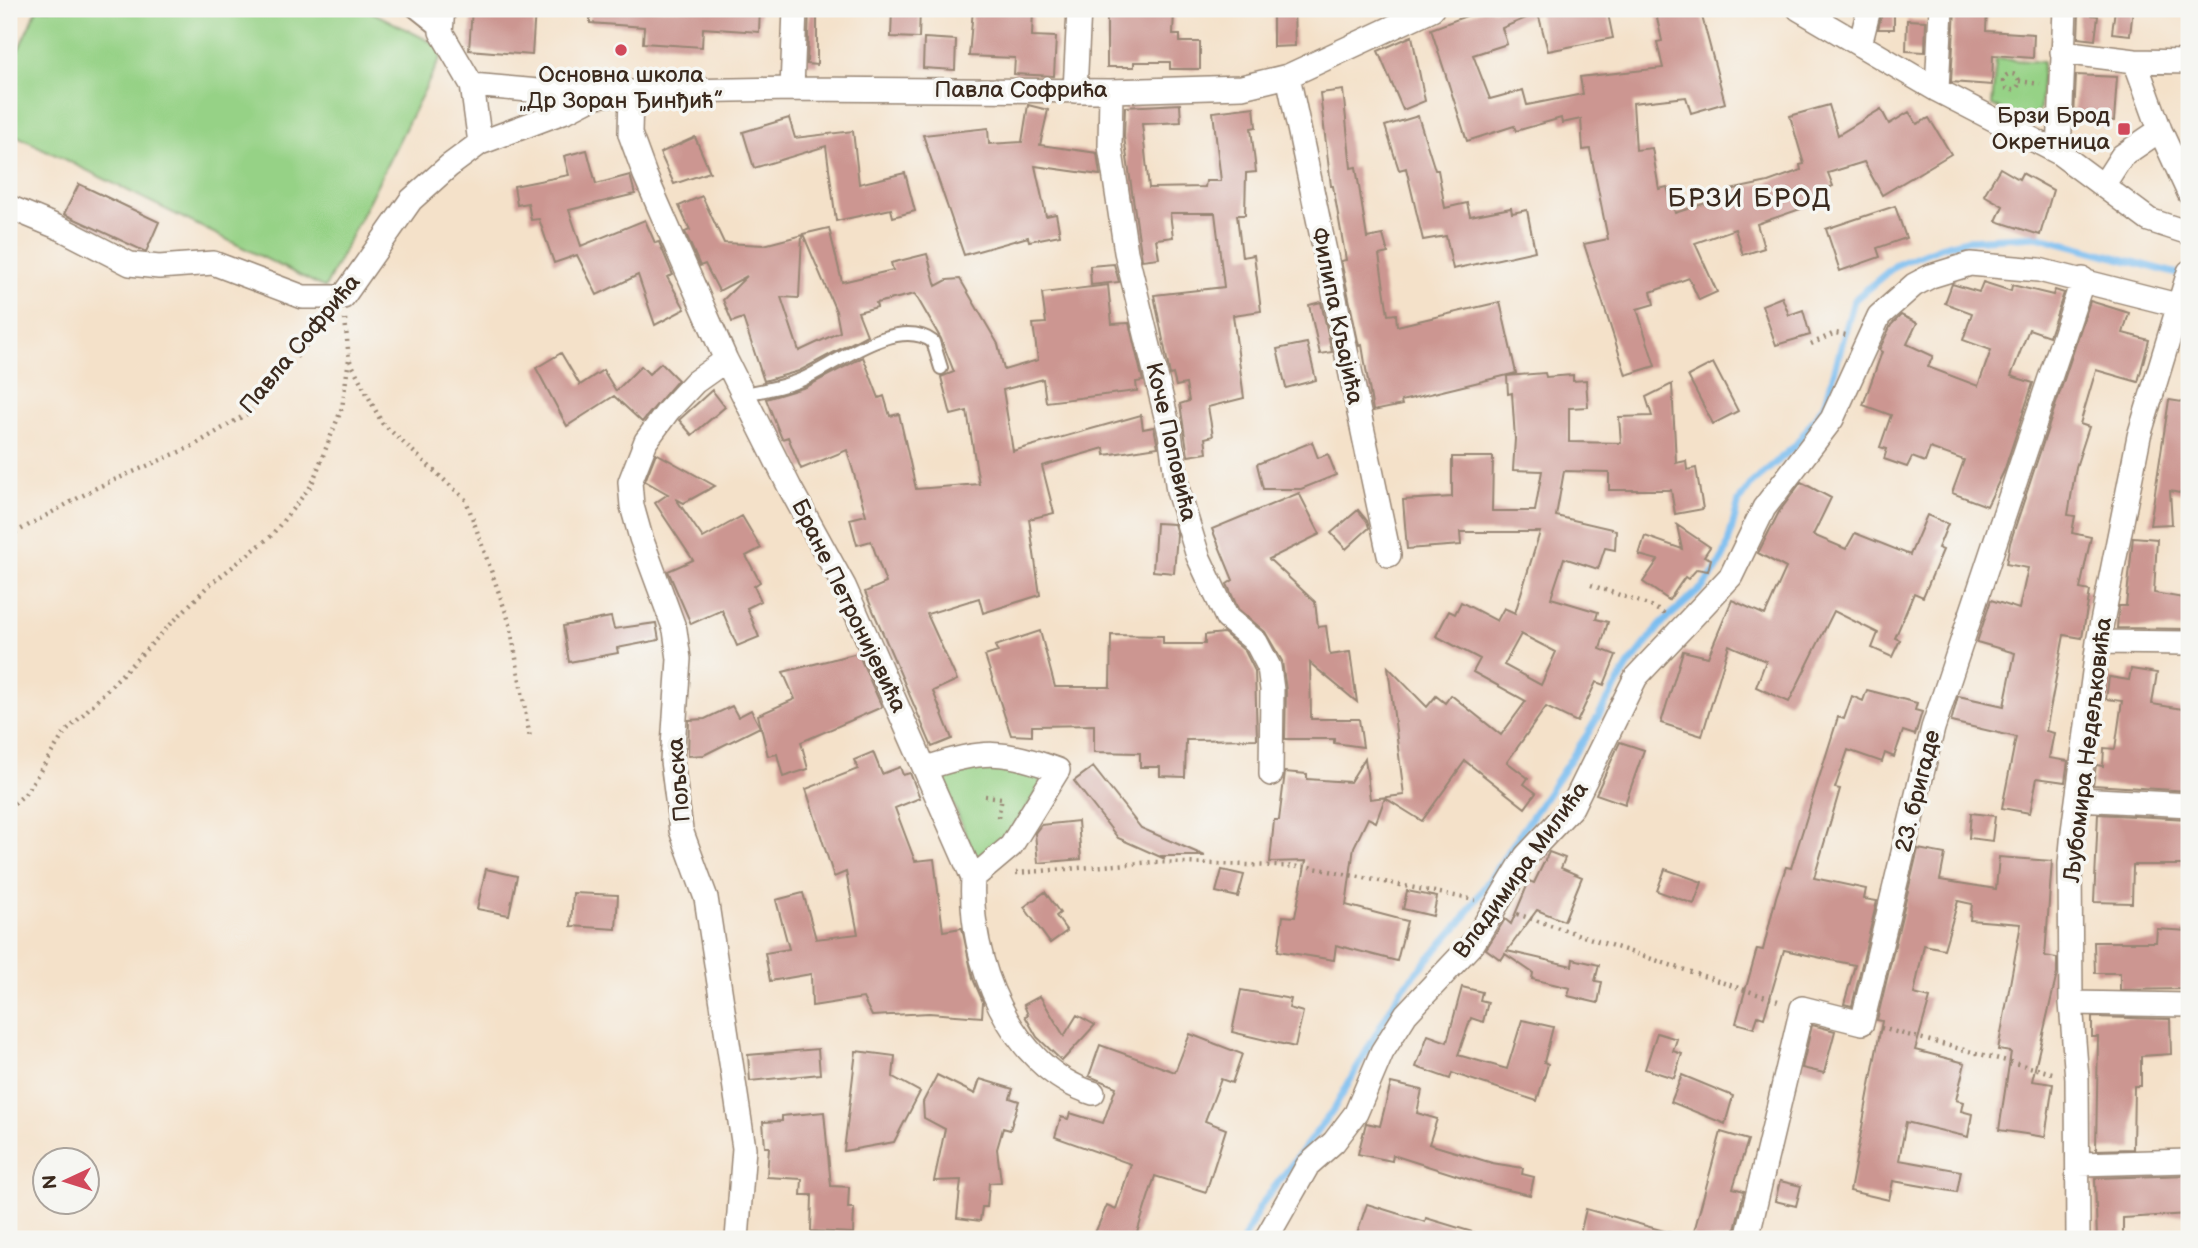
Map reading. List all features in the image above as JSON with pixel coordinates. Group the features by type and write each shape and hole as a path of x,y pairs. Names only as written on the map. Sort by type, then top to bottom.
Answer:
{"street":[{"path":"443,9 441,32 472,85 480,143"},
{"path":"792,89 795,9"},
{"path":"1074,90 1079,9"},
{"name":"Павла Софрића","path":"472,85 595,96 631,92 792,89 1111,91 1242,87 1288,76 1432,9"},
{"path":"1799,9 1937,90 2059,153 2149,220 2189,233"},
{"path":"1860,44 1869,9"},
{"path":"1937,90 1941,9"},
{"path":"2059,153 2065,9"},
{"path":"2062,52 2135,61 2189,62"},
{"path":"2135,61 2160,131 2189,193"},
{"name":"Филипа Кљајића","path":"1288,76 1389,555"},
{"name":"Коче Поповића","path":"1111,91 1110,146 1126,252 1170,433 1178,491 1198,556 1227,618 1256,642 1269,667 1272,690 1271,774"},
{"name":"Бране Петронијевића","path":"631,92 630,134 637,156 726,360 790,488 844,586 927,768 973,878 972,899 981,952 1009,1020 1029,1052 1049,1072 1093,1093"},
{"name":"Павла Софрића","path":"343,298 411,201 480,143 568,110 595,96"},
{"path":"2104,184 2122,156 2160,131"},
{"path":"9,207 62,229 130,264 159,267 213,263 303,297 343,298"},
{"name":"Владимира Милића","path":"1266,1239 1308,1165 1334,1142 1356,1113 1382,1052 1406,1014 1474,942 1527,856 1572,807 1636,677 1731,576 1764,508 1832,419 1879,316 1914,285 1931,276 1970,264 2039,270 2186,293"},
{"name":"23. бригаде","path":"1862,1023 1933,728 2083,279"},
{"name":"Љубомира Недељковића","path":"2078,1239 2079,1164 2077,1080 2071,1003 2070,864 2098,642 2139,436 2186,293"},
{"name":"Пољска","path":"726,360 695,382 668,411 646,441 630,482 632,506 641,538 675,630 679,659 672,761 681,830 706,898 744,1148 737,1239"},
{"path":"2098,642 2189,643"},
{"path":"927,768 960,757 994,753 1017,755 1058,770 1011,846 973,878"},
{"path":"2078,799 2189,805"},
{"path":"2071,1003 2189,1006"},
{"path":"1747,1239 1802,1009 1862,1023"},
{"path":"2079,1164 2189,1161"}],"lane":[{"path":"412,9 441,32"},
{"path":"745,394 803,379 870,344 906,333 922,335 933,342 941,368"}],"path":[{"path":"2019,81 2040,84"},
{"path":"9,808 25,794 64,734 207,587 270,537 311,486 342,408 349,359 343,298"},
{"name":"Павла Софрића","path":"9,536 99,487 191,447 250,412 343,298"},
{"path":"1811,344 1835,333"},
{"path":"349,359 383,423 466,500 510,624 530,738"},
{"path":"1591,585 1659,610"},
{"path":"1013,874 1154,862 1309,867 1461,895"},
{"path":"1497,907 1802,1009"},
{"path":"1862,1023 2077,1080"}],"green space":[{"path":"37,9 366,9 445,49 325,288 9,132 9,70"},
{"path":"1996,59 2043,62 2040,109 2032,120 2022,121 1992,105"},
{"path":"983,762 1036,771 1041,785 1004,842 981,858 975,856 941,775"}],"building":[{"path":"472,9 535,9 532,55 469,50"},
{"path":"590,9 760,9 759,32 703,28 702,47 643,43 644,27 590,23"},
{"path":"809,9 817,9 817,65 807,64"},
{"path":"892,9 920,9 919,38 891,37"},
{"path":"973,9 1033,9 1032,36 1056,37 1054,76 1014,74 1015,58 969,56"},
{"path":"1107,9 1174,9 1173,35 1180,35 1180,42 1200,42 1200,69 1170,69 1170,62 1134,62 1134,67 1107,67"},
{"path":"1273,9 1294,9 1295,46 1273,47"},
{"path":"1485,9 1607,9 1613,38 1548,51 1538,13 1502,28 1507,44 1473,55 1490,99 1523,90 1527,105 1583,94 1580,77 1663,68 1657,42 1662,41 1655,9 1700,9 1725,103 1691,113 1686,97 1633,103 1636,150 1652,148 1659,189 1667,187 1675,213 1731,195 1730,190 1768,182 1801,170 1800,165 1804,164 1790,116 1829,105 1838,135 1881,109 1889,124 1909,112 1917,124 1929,118 1951,154 1882,195 1864,162 1828,173 1833,186 1826,189 1829,199 1757,224 1764,248 1743,255 1735,229 1695,243 1717,292 1699,300 1689,278 1651,292 1654,304 1637,309 1655,366 1626,375 1584,244 1608,239 1590,149 1583,150 1581,119 1562,123 1561,118 1516,131 1514,126 1467,141 1431,29"},
{"path":"1883,9 1894,9 1894,29 1878,29"},
{"path":"1955,9 1987,9 1986,31 2034,34 2033,58 1993,55 1992,85 1951,82"},
{"path":"2115,9 2133,9 2130,35 2112,33"},
{"path":"2079,13 2098,16 2095,40 2078,38"},
{"path":"1907,20 1926,21 1925,52 1906,51"},
{"path":"1412,36 1425,101 1403,110 1378,51"},
{"path":"924,38 956,40 955,70 923,68"},
{"path":"2076,75 2117,77 2114,121 2074,118"},
{"path":"1343,90 1351,168 1356,167 1367,238 1383,235 1388,253 1379,255 1388,315 1396,314 1397,326 1500,302 1516,373 1401,401 1402,405 1373,411 1362,345 1359,346 1341,261 1346,260 1331,186 1320,93"},
{"path":"1180,104 1181,122 1142,124 1149,188 1205,187 1206,181 1221,181 1213,112 1254,107 1256,127 1251,128 1256,172 1246,173 1245,215 1237,215 1242,257 1254,255 1261,311 1233,315 1244,398 1208,407 1213,436 1205,438 1207,453 1188,456 1180,404 1189,401 1186,384 1176,386 1173,374 1170,375 1154,295 1224,287 1215,213 1170,213 1173,237 1156,239 1159,258 1142,260 1124,137 1125,107"},
{"path":"1028,105 1048,110 1040,145 1097,153 1100,175 1035,166 1046,216 1056,214 1060,235 1029,241 1028,237 964,255 923,135 988,128 989,144 1022,142"},
{"path":"1418,116 1435,170 1438,170 1445,208 1467,203 1470,216 1511,208 1512,213 1527,210 1535,251 1453,269 1446,236 1423,240 1406,168 1399,170 1385,126"},
{"path":"789,118 795,138 853,131 859,184 905,173 915,211 893,217 891,209 836,221 826,146 754,168 743,132"},
{"path":"695,137 710,172 674,184 660,153"},
{"path":"587,150 596,184 630,175 635,194 569,210 581,246 645,220 655,243 659,242 673,275 667,277 685,309 655,325 638,275 597,295 577,255 554,263 539,219 531,220 528,203 517,205 514,186 569,175 564,156"},
{"path":"2000,168 2019,179 2022,173 2053,190 2040,235 1996,221 2003,206 1984,195"},
{"path":"79,184 159,222 146,252 64,214"},
{"path":"702,196 724,243 764,245 802,235 799,298 781,297 799,351 840,332 836,311 803,234 829,228 842,282 893,270 891,263 927,254 936,286 947,280 960,279 998,344 1004,370 1038,360 1033,324 1046,323 1042,293 1108,285 1112,324 1129,323 1143,381 1136,382 1137,391 1046,402 1043,379 1003,390 1013,451 1141,415 1143,429 1154,427 1158,447 1105,455 1104,448 1042,466 1054,513 1029,519 1040,595 983,613 979,598 927,614 957,680 933,691 952,739 932,747 865,592 886,583 871,541 857,545 850,519 866,515 847,450 801,469 788,437 782,439 766,399 806,387 863,357 879,398 884,396 890,416 899,414 916,489 979,484 967,411 951,415 941,377 954,372 941,339 915,294 876,303 877,307 858,312 867,335 799,371 764,381 743,318 732,322 723,300 747,276 719,291 705,264 700,266 685,232 690,230 679,206"},
{"path":"1895,206 1906,238 1877,248 1880,257 1840,271 1826,229"},
{"path":"1114,264 1119,282 1091,285 1090,266"},
{"path":"1983,282 2011,291 2012,285 2053,295 2055,290 2064,293 2049,336 2029,329 2011,376 2033,383 2004,471 1987,506 1952,493 1964,460 1930,448 1925,462 1912,457 1907,467 1884,459 1887,449 1880,447 1891,415 1863,405 1882,352 1879,350 1891,325 1901,315 1917,323 1907,344 1933,356 1928,367 1978,386 1991,350 1963,340 1972,313 1945,303 1952,284 1979,292"},
{"path":"1782,297 1789,315 1803,310 1810,335 1776,345 1762,305"},
{"path":"2090,301 2129,313 2123,333 2149,340 2138,382 2096,370 2080,424 2089,427 2076,467 2068,515 2075,516 2072,533 2091,537 2080,589 2090,591 2082,638 2064,635 2046,731 2054,733 2049,758 2068,761 2065,782 2037,778 2030,813 2002,808 2016,737 1951,722 1958,696 2004,706 2015,653 1977,642 1991,600 2019,609 2028,568 2006,564 2010,543"},
{"path":"1321,302 1332,352 1320,354 1309,305"},
{"path":"1307,343 1316,380 1286,388 1277,349"},
{"path":"561,353 580,385 603,370 616,391 641,366 649,374 661,363 678,380 642,422 614,396 567,426 536,368"},
{"path":"1713,363 1738,411 1713,424 1688,376"},
{"path":"1545,373 1546,377 1573,375 1573,381 1586,380 1588,407 1569,408 1569,442 1621,443 1619,417 1652,416 1646,397 1672,384 1676,463 1686,461 1687,470 1696,468 1703,509 1675,514 1671,490 1609,490 1609,472 1564,471 1556,516 1616,530 1615,550 1605,548 1598,569 1564,558 1551,598 1598,612 1596,619 1608,622 1600,649 1616,655 1604,685 1596,682 1577,722 1546,707 1507,762 1528,778 1524,784 1536,793 1525,808 1465,761 1422,821 1385,798 1376,822 1368,818 1354,847 1346,905 1407,921 1397,961 1336,945 1334,960 1278,951 1283,916 1295,917 1306,861 1270,862 1274,820 1279,820 1285,772 1307,774 1307,779 1350,782 1365,758 1370,799 1404,795 1388,667 1427,707 1436,696 1445,703 1451,695 1501,735 1526,701 1473,672 1480,659 1436,636 1449,611 1455,614 1461,602 1497,621 1504,608 1515,613 1540,532 1460,532 1461,545 1407,549 1403,500 1452,497 1452,457 1493,457 1492,511 1535,511 1542,471 1513,470 1515,439 1512,393 1508,394 1507,376","holes":["1521,634 1556,652 1541,685 1504,665"]},
{"path":"712,390 725,407 692,435 679,420"},
{"path":"2169,400 2189,403 2189,495 2170,491 2172,524 2150,525"},
{"path":"1312,442 1318,458 1328,454 1336,475 1301,489 1263,489 1257,464"},
{"path":"656,453 715,486 684,503 676,499 703,538 742,516 761,548 746,556 760,582 754,586 761,601 747,608 759,637 737,646 722,610 691,624 668,571 693,560 655,503 668,494 645,481"},
{"path":"1801,482 1831,498 1813,535 1846,549 1855,533 1910,555 1927,515 1948,524 1938,548 1943,550 1923,597 1914,593 1895,638 1900,640 1892,657 1872,648 1878,633 1834,611 1789,702 1756,687 1766,661 1729,645 1702,736 1661,723 1683,651 1708,657 1732,600 1765,615 1786,568 1758,553 1779,512"},
{"path":"1299,493 1320,534 1269,559 1315,602 1318,627 1326,626 1330,655 1350,652 1357,702 1310,663 1311,719 1359,719 1363,747 1334,743 1334,739 1285,739 1286,690 1282,661 1265,632 1238,609 1227,584 1233,580 1212,529"},
{"path":"1358,510 1369,528 1346,549 1331,533"},
{"path":"1156,523 1174,524 1177,534 1174,573 1153,571"},
{"path":"1677,525 1710,547 1704,556 1711,559 1708,571 1697,569 1688,579 1685,577 1669,600 1643,582 1658,560 1639,555 1645,536 1682,549"},
{"path":"2133,537 2157,539 2154,593 2189,599 2189,629 2117,628 2119,606 2126,606"},
{"path":"611,617 614,629 656,623 659,640 617,648 618,653 569,662 563,626"},
{"path":"1040,631 1055,687 1110,687 1111,635 1163,636 1163,644 1205,644 1205,635 1224,633 1245,651 1255,671 1257,739 1186,740 1185,777 1160,776 1160,767 1140,767 1140,753 1094,752 1094,725 1032,726 1032,736 1011,735 985,656 998,652 995,646"},
{"path":"858,653 882,707 801,742 808,769 783,777 777,754 768,756 758,715 795,699 783,672"},
{"path":"2131,669 2157,673 2152,704 2189,710 2189,791 2093,785 2096,765 2103,766 2104,748 2115,749 2122,701 2106,699 2109,677 2129,680"},
{"path":"1867,690 1917,703 1915,710 1922,712 1915,735 1903,731 1894,757 1885,753 1882,762 1848,750 1835,788 1840,789 1814,878 1866,889 1864,899 1877,901 1852,1006 1844,1004 1855,965 1784,950 1764,1018 1758,1016 1754,1028 1736,1023 1757,949 1763,950 1776,897 1786,867 1791,868 1838,717 1844,719 1852,696 1863,701"},
{"path":"732,706 738,717 751,710 760,727 704,755 688,756 689,720 705,719"},
{"path":"1620,742 1644,750 1625,804 1596,794"},
{"path":"873,752 882,774 900,767 903,775 910,773 920,798 895,808 915,861 934,859 943,931 962,928 973,979 983,1002 982,1017 929,1013 872,1016 863,998 812,1006 811,974 770,981 765,953 789,949 776,900 803,893 816,939 858,934 846,872 834,877 806,789 858,769 854,760"},
{"path":"1093,767 1141,828 1205,856 1162,856 1165,859 1118,838 1074,781"},
{"path":"1971,813 1995,816 1992,841 1969,838"},
{"path":"2098,814 2187,819 2187,865 2133,865 2132,903 2094,902"},
{"path":"1078,821 1081,859 1038,863 1035,833 1041,825"},
{"path":"1918,849 1945,854 1940,880 1996,889 1999,857 2052,861 2045,956 2057,958 2057,974 2032,1081 2053,1084 2045,1137 1999,1130 2011,1052 1998,1050 2021,924 1970,920 1972,904 1958,901 1944,949 1924,945 1914,994 1930,998 1915,1050 1965,1063 1956,1100 1963,1102 1961,1111 1972,1114 1968,1137 1906,1122 1899,1160 1961,1171 1957,1192 1893,1181 1889,1200 1850,1191 1882,1021 1877,1020"},
{"path":"1549,852 1565,858 1561,868 1582,877 1564,921 1537,910 1507,951 1572,966 1573,959 1599,965 1595,981 1602,982 1598,1003 1568,996 1570,988 1532,979 1533,973 1505,954 1501,960 1486,949 1505,919 1511,924 1529,881 1534,883"},
{"path":"486,869 517,876 509,915 477,909"},
{"path":"1665,869 1702,882 1694,904 1657,891"},
{"path":"1222,870 1244,875 1238,897 1216,892"},
{"path":"1407,891 1437,897 1433,916 1403,909"},
{"path":"1045,892 1060,913 1056,916 1067,931 1050,943 1024,907"},
{"path":"573,893 618,895 616,929 571,926"},
{"path":"2157,929 2189,931 2187,989 2120,990 2120,973 2095,973 2094,942 2156,942"},
{"path":"1462,987 1482,992 1480,1000 1488,1002 1483,1022 1471,1018 1458,1055 1507,1069 1522,1020 1553,1027 1544,1062 1548,1064 1537,1101 1452,1073 1450,1079 1416,1067 1428,1035 1447,1042"},
{"path":"1241,990 1291,999 1289,1008 1303,1012 1295,1047 1232,1032"},
{"path":"1040,996 1064,1036 1077,1015 1095,1025 1062,1061 1037,1037 1025,1016 1028,1015 1024,1005"},
{"path":"2092,1017 2170,1019 2171,1054 2141,1056 2141,1086 2134,1086 2133,1149 2096,1150 2098,1037 2092,1037"},
{"path":"1812,1025 1835,1031 1824,1073 1802,1068"},
{"path":"1657,1033 1677,1039 1673,1051 1682,1054 1674,1078 1645,1069"},
{"path":"1190,1034 1242,1054 1232,1083 1221,1079 1205,1121 1226,1129 1206,1192 1155,1176 1135,1239 1109,1239 1095,1233 1107,1205 1116,1209 1131,1164 1055,1137 1061,1117 1068,1119 1070,1113 1103,1123 1116,1087 1089,1076 1100,1045 1175,1072"},
{"path":"818,1049 820,1074 750,1081 748,1055"},
{"path":"856,1051 895,1056 893,1077 920,1092 894,1142 844,1151"},
{"path":"937,1075 975,1094 980,1079 1013,1089 1010,1098 1019,1101 1010,1130 1003,1128 997,1149 1001,1182 989,1183 987,1207 982,1207 980,1221 957,1218 961,1180 934,1181 945,1129 924,1118 923,1102"},
{"path":"1682,1075 1733,1096 1725,1124 1671,1102"},
{"path":"1391,1083 1422,1090 1417,1113 1437,1119 1429,1144 1492,1163 1523,1168 1522,1174 1534,1177 1530,1195 1487,1185 1393,1155 1392,1161 1358,1154 1366,1123 1380,1126"},
{"path":"824,1112 831,1186 849,1187 848,1208 854,1208 853,1233 811,1231 812,1195 801,1195 802,1179 767,1177 769,1147 765,1147 763,1122 782,1121 782,1116"},
{"path":"1721,1132 1748,1140 1733,1188 1744,1191 1733,1239 1692,1239"},
{"path":"2189,1175 2189,1214 2123,1218 2123,1239 2097,1239 2095,1178"},
{"path":"1780,1181 1801,1186 1796,1206 1775,1201"},
{"path":"1367,1204 1425,1222 1426,1218 1479,1234 1479,1239 1355,1239"},
{"path":"1586,1209 1671,1233 1670,1239 1579,1239"}],"waterway":[{"path":"1244,1239 1260,1206 1334,1109 1401,990 1461,922 1587,735 1628,666 1664,621 1703,587 1717,569 1726,551 1739,501 1752,483 1795,446 1826,402 1854,300 1896,265 1940,247 1967,240 2037,236 2185,276"}],"place":[{"name":"Основна школа „Др Зоран Ђинђић”","path":"621,50"},
{"name":"Брзи Брод Окретница","path":"2124,129"}],"district":[{"name":"БРЗИ БРОД","path":"1750,199"}]}
